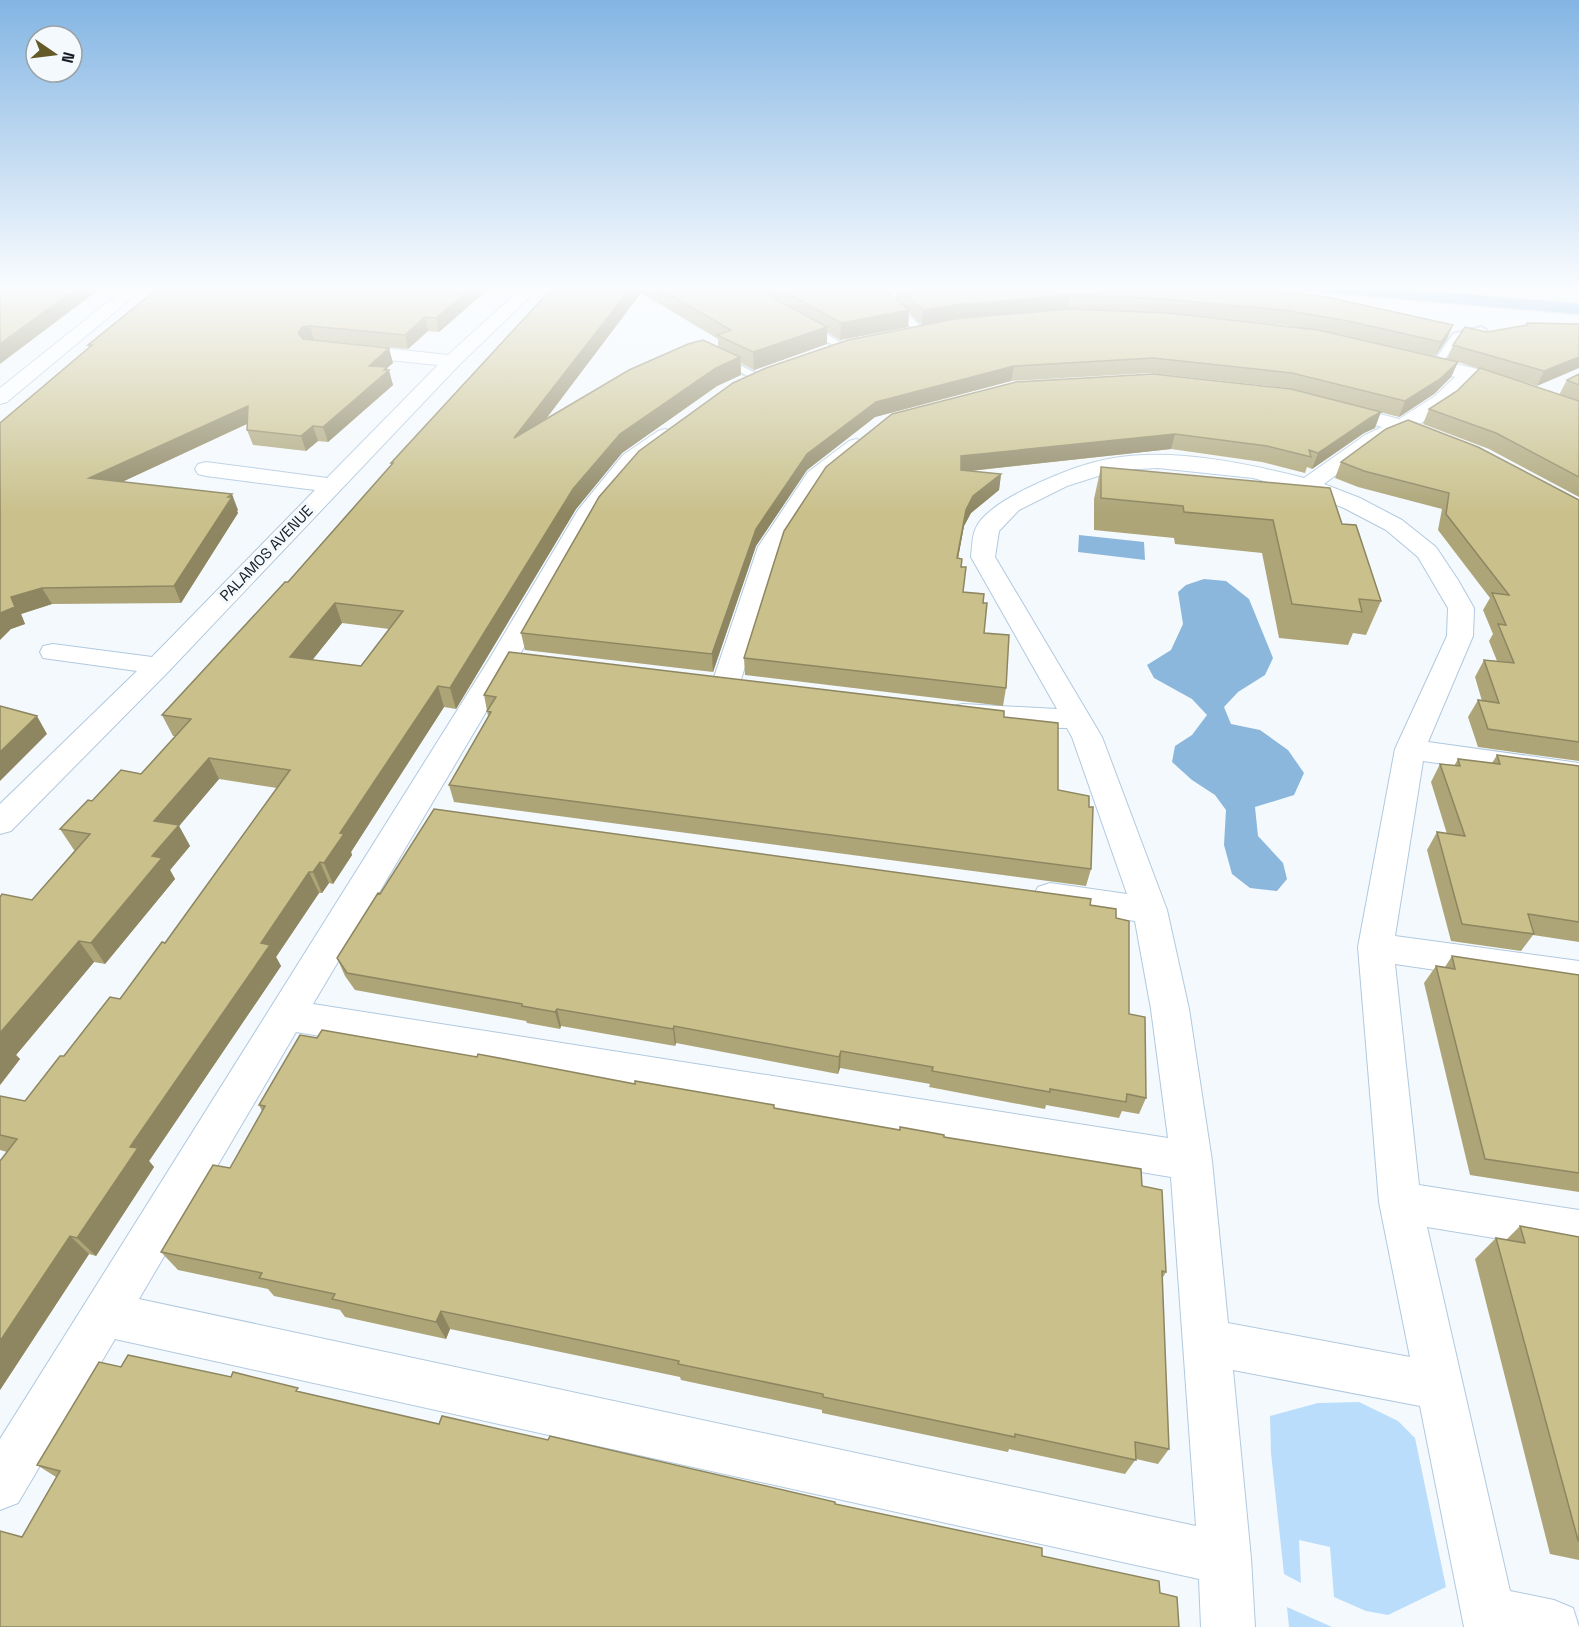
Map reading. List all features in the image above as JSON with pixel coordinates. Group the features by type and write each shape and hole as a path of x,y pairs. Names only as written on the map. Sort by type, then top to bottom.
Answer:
{"street":[{"path":"0,398 46,361"},
{"name":"PALAMOS AVENUE","path":"0,823 158,666 452,361"},
{"path":"1415,361 1549,390 1579,412"},
{"path":"725,392 769,373"},
{"path":"1308,486 1372,439 1402,426 1442,400 1470,374"},
{"path":"1322,405 1402,426 1458,447"},
{"path":"0,1485 412,810 515,660 589,510 630,460 687,419"},
{"path":"725,686 770,547 816,477 875,430"},
{"path":"1228,1627 1225,1558 1191,1161 1170,1009 1150,910 1087,737 983,557 987,529 1011,505 1049,486 1115,464 1158,462 1254,472 1308,486 1352,503 1394,525 1427,552 1461,608 1460,636 1410,749 1376,947 1400,1202 1489,1620 1554,1627"},
{"path":"206,469 330,485"},
{"path":"53,652 158,666"},
{"path":"932,709 1001,717 1077,719"},
{"path":"1410,749 1579,772"},
{"path":"412,810 447,814"},
{"path":"1021,892 1150,910"},
{"path":"1376,947 1579,976"},
{"path":"287,1015 1191,1161"},
{"path":"1400,1202 1579,1232"},
{"path":"104,1314 1225,1558"},
{"path":"1207,1342 1440,1386"}],"lane":[{"path":"728,361 769,373"},
{"path":"1436,366 1439,361"}],"shaded area":[{"path":"1079,535 1144,542 1145,560 1078,552"},
{"path":"1204,579 1226,581 1249,599 1273,658 1265,675 1238,692 1224,707 1231,724 1260,730 1288,750 1304,773 1294,795 1255,807 1258,836 1283,863 1287,879 1277,891 1250,888 1232,874 1224,845 1226,810 1215,795 1192,780 1172,762 1175,746 1192,735 1207,715 1192,699 1154,678 1147,665 1171,650 1183,624 1178,592 1186,585"},
{"path":"1359,1402 1398,1421 1415,1438 1446,1587 1388,1615 1366,1611 1334,1597 1330,1547 1299,1540 1301,1583 1284,1574 1271,1453 1270,1416 1318,1403"},
{"path":"1287,1607 1332,1627 1289,1627"}],"building":[{"path":"73,361 375,361 369,366 387,367 384,370 389,370 323,427 313,426 301,436 247,430 248,406 89,478 232,494 174,586 42,588 11,597 15,607 0,613 0,423"},
{"path":"485,361 574,361 514,438 629,370 650,361 731,361 716,368 620,434 573,489 450,688 438,686 340,833 344,834 324,863 320,862 313,872 309,872 261,943 270,945 130,1147 138,1148 77,1238 70,1236 0,1341 0,1161 17,1139 0,1135 0,1096 25,1101 110,997 120,999 162,942 165,943 290,770 209,758 154,821 179,825 152,856 162,858 91,943 79,941 0,1033 0,897 2,894 32,900 90,834 60,829 88,800 92,801 121,770 141,774 191,719 162,715 285,582 288,582 393,463 391,463","holes":["335,603 403,611 361,666 290,657"]},
{"path":"787,361 1102,361 1014,366 876,402 807,454 756,529 712,654 521,633 599,497 639,451 733,383"},
{"path":"1180,361 1458,362 1440,379 1405,401 1292,373"},
{"path":"1509,361 1569,361 1544,371"},
{"path":"1480,368 1579,401 1579,477 1496,433 1429,409 1457,391"},
{"path":"1153,374 1291,389 1381,412 1318,453 1309,450 1311,457 1267,446 1175,434 961,456 961,470 1001,474 973,496 966,510 957,558 962,559 961,567 966,567 963,592 984,594 983,603 987,603 984,633 1009,635 1006,688 744,658 784,531 826,467 892,414 1016,382"},
{"path":"1579,374 1579,385 1567,380"},
{"path":"1408,420 1478,447 1579,500 1579,742 1488,729 1478,700 1499,703 1484,660 1514,663 1498,624 1506,625 1492,593 1509,595 1446,514 1449,493 1364,471 1341,462 1386,429"},
{"path":"1101,467 1330,488 1342,524 1356,525 1381,601 1359,599 1362,612 1292,604 1273,520 1184,512 1183,506 1101,498"},
{"path":"509,652 1004,711 1004,717 1058,723 1058,790 1089,796 1089,807 1093,807 1091,869 449,785 491,712 487,711 496,697 484,695"},
{"path":"0,706 37,716 0,752"},
{"path":"1497,755 1579,766 1579,922 1528,914 1534,934 1462,924 1437,832 1465,836 1440,764 1460,766 1458,759 1500,764"},
{"path":"434,809 1091,899 1090,905 1116,909 1116,918 1129,921 1129,1014 1145,1017 1146,1098 1127,1094 1126,1102 1050,1089 1050,1092 932,1071 933,1067 841,1051 839,1057 674,1026 673,1029 557,1009 555,1012 347,973 337,958"},
{"path":"1452,956 1579,975 1579,1173 1485,1159 1436,966 1455,969"},
{"path":"322,1030 477,1057 478,1054 635,1084 635,1081 774,1105 774,1108 900,1130 900,1127 944,1135 944,1137 1141,1169 1142,1186 1162,1190 1166,1272 1162,1271 1169,1449 1135,1442 1136,1460 1015,1434 1015,1437 823,1397 823,1394 678,1364 679,1361 441,1311 436,1322 332,1299 335,1294 259,1278 262,1273 161,1252 213,1165 230,1168 265,1106 259,1105 300,1035 317,1038"},
{"path":"1520,1226 1579,1237 1579,1541 1496,1238 1525,1243"},
{"path":"128,1355 231,1377 233,1372 298,1388 296,1391 439,1424 442,1416 548,1440 550,1436 835,1502 835,1504 1042,1548 1042,1556 1159,1581 1160,1593 1177,1597 1179,1627 0,1627 0,1531 22,1537 60,1471 37,1465 99,1362 121,1367"}]}
